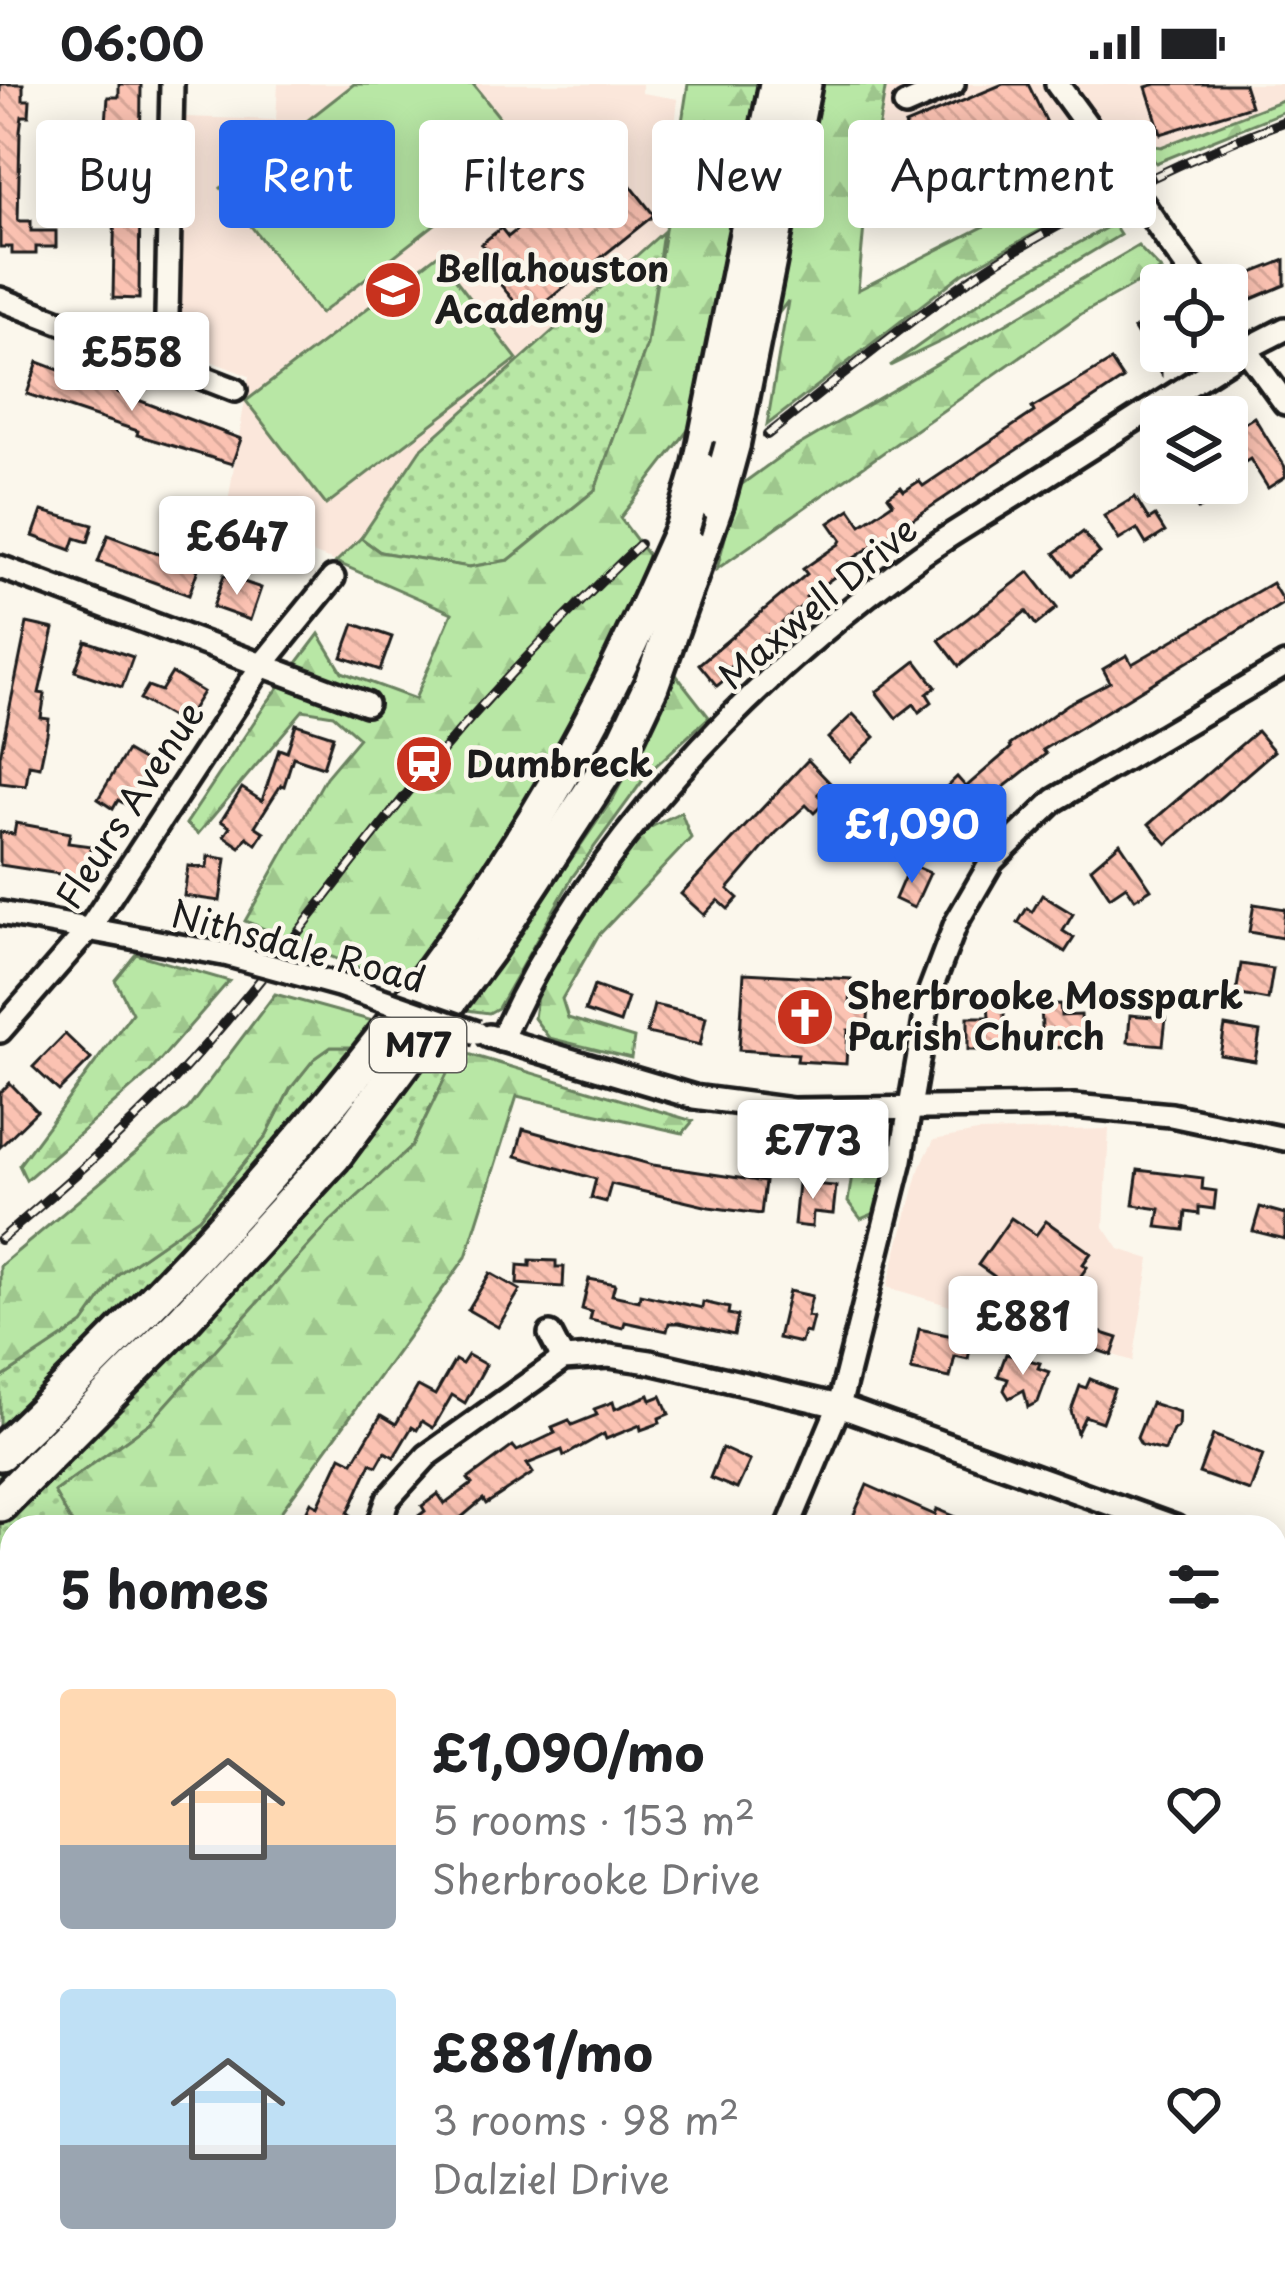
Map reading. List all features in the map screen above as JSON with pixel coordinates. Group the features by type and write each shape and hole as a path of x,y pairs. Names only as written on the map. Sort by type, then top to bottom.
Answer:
{"highway":[{"name":"M77","path":"0,1453 213,1240 372,1054 501,873 595,715 682,529 700,469 777,84"},
{"name":"M77","path":"0,1504 168,1336 334,1156 489,949 626,739 651,686 732,446 806,84"},
{"name":"M77","path":"0,1436 213,1240"}],"street":[{"path":"166,361 172,84"},
{"path":"904,105 953,84"},
{"path":"1057,84 1185,264"},
{"path":"0,299 235,390"},
{"name":"Maxwell Drive","path":"1248,349 1285,329"},
{"path":"1248,353 1285,403"},
{"name":"Maxwell Drive","path":"501,1040 523,992 584,888 685,767 776,673 914,559 1211,372"},
{"path":"0,567 366,704"},
{"name":"Fleurs Avenue","path":"0,1030 89,929 262,665 333,578"},
{"path":"793,1515 839,1406 901,1160 930,992 956,923 992,861 1055,800 1285,665"},
{"name":"Nithsdale Road","path":"0,913 229,955 694,1097 793,1110 1115,1109 1171,1115 1285,1139"},
{"path":"550,1334 562,1359"},
{"path":"382,1515 388,1499 428,1456 562,1359 609,1356 839,1406 1141,1515"}],"shaded area":[{"name":"Bellahouston Academy","path":"278,84 642,84 642,93 678,99 676,120 652,120 652,228 663,228 663,232 336,562 225,520 249,376 180,349 183,228 195,228 195,120 185,117 276,120"},
{"path":"886,84 1285,84 1285,107 1156,158 1156,120 880,120"},
{"path":"1109,1129 1104,1227 1119,1249 1150,1259 1133,1361 887,1287 920,1167 934,1140 977,1132"}],"green space":[{"path":"354,84 473,84 502,120 419,120 419,228 430,228 320,314 252,228 395,228 395,120 308,120"},
{"path":"688,84 886,84 880,120 848,120 848,228 864,228 858,290 981,228 1044,228 963,273 767,425 788,301 620,518 648,555 622,638 589,711 409,989 245,921 326,777 359,738 333,715 303,710 198,834 186,824 266,704 319,634 342,672 415,699 452,613 336,562 361,538 380,552 469,567 509,560 595,490 647,345 665,228 824,228 824,120 682,120"},
{"path":"1285,99 1285,111 1156,163 1156,146"},
{"path":"1106,228 1116,228 1120,235 948,338 890,366 1010,281"},
{"path":"663,232 647,345 595,490 509,560 469,567 380,552 361,538 420,450"},
{"path":"1138,246 1155,264 1140,264 1140,282 1081,314 717,569 738,487 782,455"},
{"path":"437,255 517,359 326,505 246,401"},
{"path":"677,676 709,717 649,772 573,876 498,1008 489,1013 467,1010 614,797"},
{"path":"681,812 691,838 598,936 562,999 568,1018 634,1038 631,1058 549,1038 534,1018 537,996 579,921 645,830"},
{"path":"136,954 229,981 149,1073 26,1180 19,1165 132,1013 115,980"},
{"path":"275,994 384,1024 364,1047 331,1047 314,1059 290,1089 265,1138 199,1218 118,1274 83,1324 0,1379 0,1266 188,1109"},
{"path":"384,1024 458,1051 412,1146 330,1222 150,1423 55,1491 68,1515 0,1515 0,1379 83,1324 118,1274 199,1218 265,1138 290,1089 314,1059 331,1047 364,1047"},
{"path":"458,1051 693,1121 683,1133 517,1096 466,1257 279,1515 67,1515 54,1492 150,1423 330,1222 412,1146"},
{"path":"861,1131 890,1156 880,1211 861,1219 848,1202 853,1167 785,1161 773,1150 781,1134"}],"building":[{"path":"0,84 23,84 23,100 30,100 29,116 22,116 20,131 18,221 31,221 31,231 56,231 56,247 36,247 36,254 12,254 12,247 0,247"},
{"path":"119,84 141,84 141,120 106,120 108,97 119,97"},
{"path":"1003,84 1028,84 1046,120 917,120"},
{"path":"1244,84 1251,106 1161,134 1146,87"},
{"path":"628,182 652,212 527,317 479,258 487,251 481,244 501,228 508,237 519,228 628,228"},
{"path":"114,228 140,228 139,299 113,298"},
{"path":"1285,260 1285,285 1248,301 1248,275"},
{"path":"1111,361 1123,379 842,566 844,570 806,597 809,600 729,668 733,673 717,686 699,664 807,574 803,569 839,544 829,523 850,509 861,525 893,503 888,496 901,487 904,491 919,481 923,486 1034,412 1032,408"},
{"path":"38,362 241,439 232,464 27,394"},
{"path":"1254,417 1285,467 1285,477 1268,488 1248,460 1248,421"},
{"path":"1135,497 1149,520 1155,516 1165,532 1146,544 1137,529 1119,540 1104,516"},
{"path":"42,511 93,525 88,542 75,538 71,550 33,536"},
{"path":"1083,532 1100,553 1072,575 1055,553"},
{"path":"108,535 198,569 189,595 98,562"},
{"path":"1029,572 1057,608 1036,625 1026,611 959,666 939,640"},
{"path":"224,575 261,588 250,620 213,607"},
{"path":"1272,583 1284,603 1043,750 1046,754 981,805 936,851 917,830 946,804 938,795 957,777 966,787 1010,745 1068,704 1110,682 1103,669 1127,655 1132,664"},
{"path":"27,623 54,629 39,693 45,694 41,718 49,719 47,734 40,767 29,765 26,786 0,783 0,756"},
{"path":"354,624 392,637 380,670 342,657"},
{"path":"86,641 133,657 122,687 75,671"},
{"path":"916,661 936,687 927,694 932,702 919,712 914,704 896,718 876,692"},
{"path":"172,673 203,692 183,724 140,699 148,686 161,691"},
{"path":"853,714 875,737 850,761 828,738"},
{"path":"296,724 333,736 323,767 293,757 284,786 255,826 264,832 256,844 247,837 240,847 224,836 230,827 221,821 242,788 262,801 279,749 287,752"},
{"path":"1257,731 1274,751 1167,844 1149,824"},
{"path":"127,751 156,768 132,808 118,800 113,809 98,799"},
{"path":"808,760 830,783 818,794 826,801 814,813 806,805 776,833 728,889 738,898 728,909 718,900 704,915 681,894"},
{"path":"16,823 70,833 68,843 91,846 86,878 0,865 0,832 14,834"},
{"path":"1120,843 1151,889 1135,899 1126,886 1110,897 1091,868"},
{"path":"208,856 226,859 220,901 184,896 188,866 207,868"},
{"path":"910,864 930,873 914,908 895,899"},
{"path":"1042,895 1073,914 1063,931 1074,938 1065,952 1018,923"},
{"path":"1254,904 1285,909 1282,938 1249,932"},
{"path":"1241,964 1273,969 1268,1000 1236,994"},
{"name":"Sherbrooke Mosspark Parish Church","path":"744,973 851,979 850,1006 869,1007 867,1031 848,1030 846,1064 797,1061 798,1054 739,1050"},
{"path":"594,986 628,998 620,1023 585,1011"},
{"path":"988,1003 1004,1003 1004,1050 968,1050 968,1017 989,1017"},
{"path":"1060,1004 1061,1016 1081,1015 1083,1047 1043,1048 1041,1005"},
{"path":"654,1005 706,1017 700,1045 647,1033"},
{"path":"1130,1015 1166,1018 1163,1045 1128,1042"},
{"path":"1225,1026 1260,1032 1255,1061 1220,1055"},
{"path":"65,1034 91,1059 59,1091 33,1067"},
{"path":"10,1083 37,1111 0,1147 0,1093"},
{"path":"523,1129 653,1165 765,1182 761,1214 611,1184 606,1202 591,1198 596,1179 516,1156"},
{"path":"1138,1170 1203,1178 1202,1189 1216,1191 1214,1209 1186,1212 1184,1230 1157,1227 1160,1209 1133,1205"},
{"path":"798,1183 836,1186 833,1214 813,1212 812,1227 794,1225"},
{"path":"1260,1207 1285,1214 1285,1239 1253,1231"},
{"path":"1011,1218 1036,1235 1046,1221 1091,1253 1083,1264 1087,1267 1052,1317 978,1265"},
{"path":"530,1260 556,1261 556,1267 564,1267 563,1287 517,1284 518,1265 530,1266"},
{"path":"490,1273 520,1290 498,1327 468,1310"},
{"path":"589,1279 615,1284 612,1295 639,1301 640,1294 702,1308 703,1302 729,1308 728,1314 738,1316 734,1335 679,1323 669,1323 667,1331 590,1320 592,1312 582,1309"},
{"path":"789,1291 812,1296 807,1316 813,1317 801,1343 778,1338"},
{"path":"1065,1321 1118,1338 1112,1355 1058,1337"},
{"path":"919,1329 972,1340 968,1359 955,1356 950,1378 911,1370"},
{"path":"1006,1354 1040,1363 1038,1368 1049,1372 1038,1402 1028,1407 1024,1390 1009,1398 1004,1390 1008,1379 998,1376"},
{"path":"468,1355 486,1365 465,1403 452,1395 433,1428 422,1421 417,1430 412,1427 394,1457 385,1452 377,1466 371,1463 351,1515 305,1515 311,1502 318,1506 341,1456 353,1462 381,1415 396,1424 418,1386 435,1395 455,1360 462,1364"},
{"path":"1090,1379 1114,1389 1102,1422 1085,1416 1077,1433 1071,1411 1080,1386 1086,1388"},
{"path":"649,1395 651,1400 661,1396 669,1414 641,1430 640,1425 606,1439 604,1434 564,1456 562,1450 527,1464 533,1473 486,1504 483,1499 464,1515 420,1515 425,1511 422,1506 438,1494 445,1504 472,1484 468,1479 513,1446 517,1451 555,1433 552,1427 597,1415 594,1409 613,1402 615,1409"},
{"path":"1151,1403 1179,1412 1178,1427 1165,1451 1141,1445 1137,1438"},
{"path":"1213,1435 1263,1455 1250,1491 1199,1473"},
{"path":"722,1448 750,1461 737,1489 710,1478"},
{"path":"867,1485 935,1515 854,1515"}],"railway":[{"path":"767,435 917,317 1011,253 1145,181 1285,121"},
{"path":"0,1240 174,1080 240,1005 452,739 640,544"}],"place":[{"name":"Bellahouston Academy","path":"393,290"},
{"name":"Dumbreck","path":"424,764"},
{"name":"Sherbrooke Mosspark Parish Church","path":"805,1017"}]}
